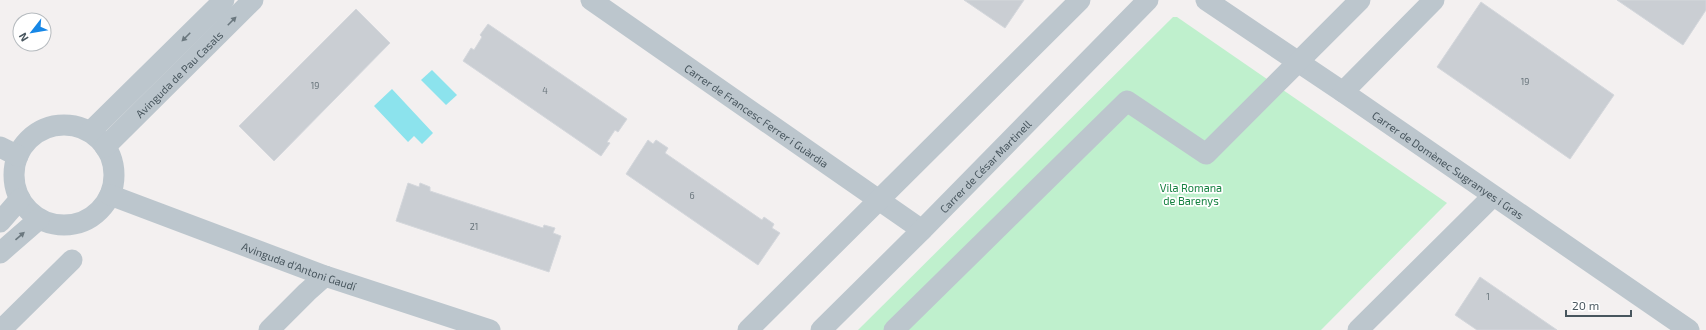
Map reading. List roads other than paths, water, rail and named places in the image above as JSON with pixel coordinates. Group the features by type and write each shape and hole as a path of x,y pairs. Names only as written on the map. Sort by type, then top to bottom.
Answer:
{"street":[{"name":"Avinguda de Pau Casals","path":"90,132 224,0"},
{"name":"Avinguda de Pau Casals","path":"106,147 253,0"},
{"name":"Carrer de Francesc Ferrer i Guàrdia","path":"591,0 922,230"},
{"path":"748,330 1080,0"},
{"name":"Carrer de César Martinell","path":"821,330 922,230 1148,0"},
{"name":"Carrer de Domènec Sugranyes i Gras","path":"1206,0 1343,92 1689,330"},
{"path":"894,330 1127,101 1206,154 1360,0"},
{"path":"1343,92 1434,0"},
{"path":"53,126 72,126 90,132 106,147 110,156 114,175 110,194 100,210 85,221 67,226 57,225 39,219 28,210 20,199 15,185 14,170 9,152 36,134 53,126"},
{"name":"Avinguda d'Antoni Gaudí","path":"110,194 325,276 490,330"},
{"path":"1358,330 1493,196"},
{"path":"0,222 20,199"},
{"path":"0,253 39,219"},
{"path":"1,330 72,260"},
{"path":"269,330 325,276"}],"water":[{"path":"432,70 457,95 446,105 421,80"},
{"path":"392,89 433,133 422,144 414,136 408,142 374,106"}],"park label":[{"name":"Vila Romana de Barenys","path":"1191,193"}]}
